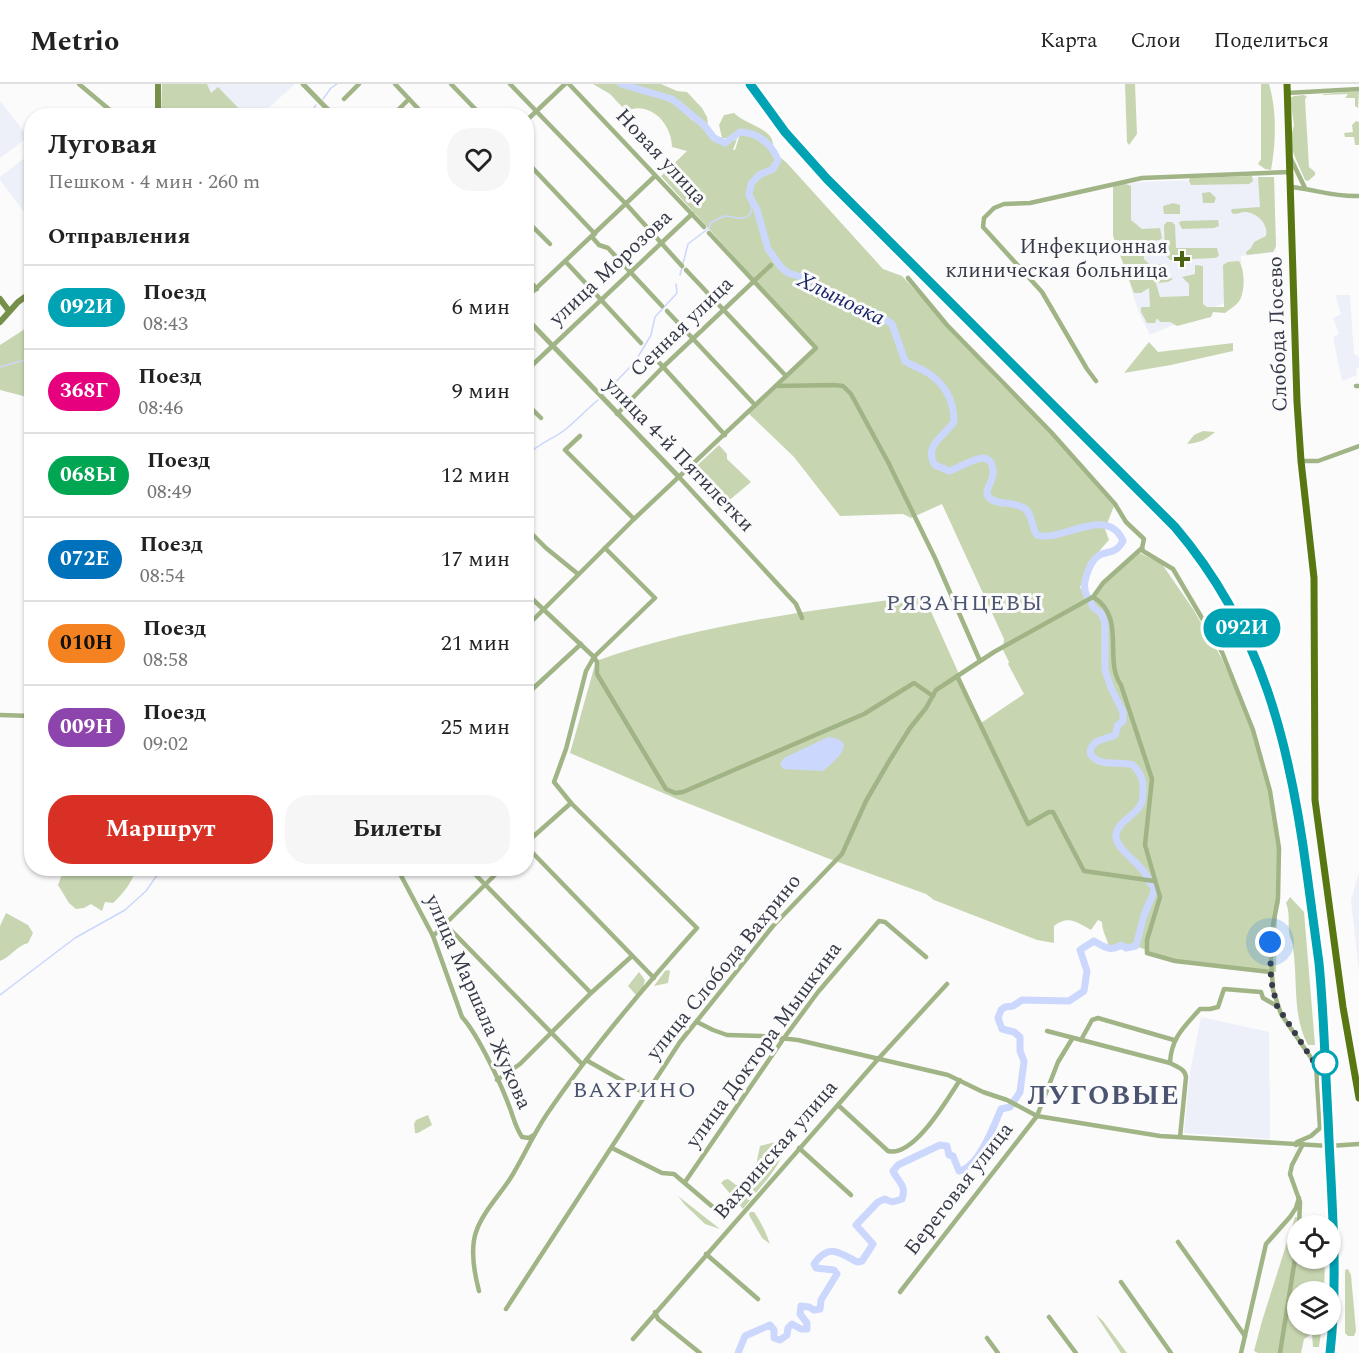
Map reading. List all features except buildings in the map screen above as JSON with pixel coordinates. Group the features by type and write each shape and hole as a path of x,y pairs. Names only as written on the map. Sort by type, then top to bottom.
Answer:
{"main road":[{"path":"158,84 158,108"},
{"name":"Слобода Лосево","path":"1287,84 1289,206 1301,461 1314,579 1315,800 1343,1006 1359,1098"},
{"path":"0,299 7,313"},
{"path":"0,322 24,299"},
{"path":"0,308 7,313"}],"street":[{"path":"79,84 108,108"},
{"path":"303,84 327,108"},
{"path":"344,99 359,84"},
{"path":"395,84 417,108"},
{"path":"452,84 474,108"},
{"path":"510,84 532,108"},
{"path":"534,619 634,519 786,376 627,205 536,112 567,84"},
{"name":"Новая улица","path":"567,84 704,227"},
{"path":"1287,93 1359,89"},
{"path":"400,108 409,99"},
{"path":"1289,156 1305,188"},
{"path":"534,170 599,245 608,248 662,306"},
{"path":"1096,381 1042,292 983,227 984,218 994,208 1004,204 1030,203 1142,177 1290,172"},
{"path":"534,291 655,176"},
{"path":"1290,187 1305,188 1332,196 1359,196"},
{"name":"улица Морозова","path":"534,364 692,214"},
{"path":"534,228 549,244"},
{"name":"Новая улица","path":"709,233 816,348 786,376"},
{"path":"567,262 641,343"},
{"name":"Сенная улица","path":"617,414 771,265"},
{"path":"908,278 947,325 1040,420 1114,504 1126,522 1144,539 1142,548 1103,583 1089,600 1104,607 1112,623 1115,676 1121,685 1151,773 1150,810 1145,845 1160,897 1147,940 1147,953 1174,961 1270,972"},
{"path":"534,286 537,289"},
{"path":"667,311 755,405"},
{"name":"улица 4-й Пятилетки","path":"534,326 679,477 796,604 802,618"},
{"path":"655,358 725,435"},
{"path":"773,387 843,386 851,393 900,485 980,661"},
{"path":"534,411 541,418"},
{"path":"580,436 566,450 634,519"},
{"path":"1301,461 1318,461 1359,446"},
{"path":"534,536 578,574"},
{"path":"479,1291 474,1274 476,1232 534,1135 584,1062 697,928 571,802 554,782 569,739 586,671 594,657 655,598 605,548"},
{"path":"1142,548 1145,553 1173,569 1222,652 1253,730 1270,790 1279,848 1278,898 1271,932 1272,990 1277,1006 1316,1065 1317,1074 1320,1128 1316,1133 1297,1142 1296,1145"},
{"path":"534,600 594,657 597,662 595,666 597,674 666,789 675,794 864,714 914,683 933,696"},
{"name":"улица Слобода Вахрино","path":"506,1309 680,1042 772,926 842,854 870,793 936,690 980,661 1089,600"},
{"path":"534,688 581,644"},
{"path":"957,676 1028,824 1053,812 1084,871 1154,881"},
{"path":"0,715 24,716"},
{"path":"534,837 571,802"},
{"path":"534,853 654,978"},
{"name":"улица Маршала Жукова","path":"401,876 433,936 462,1017 470,1026 497,1080 511,1110 516,1128 522,1137 528,1138 534,1135"},
{"path":"476,876 591,993"},
{"path":"433,936 494,876"},
{"name":"улица Доктора Мышкина","path":"685,1182 818,992 879,921 885,922 927,957"},
{"path":"446,925 551,1034 584,1062 646,1094"},
{"path":"497,1080 520,1064 591,993 632,956"},
{"name":"Вахринская улица","path":"633,1339 799,1148 947,984"},
{"path":"1170,1063 1170,1051 1174,1040 1200,1009 1210,1010 1218,1007 1224,989 1261,992 1263,999 1277,1006"},
{"path":"1081,1040 1092,1020 1098,1018 1174,1040"},
{"path":"697,1022 727,1035 784,1038 948,1075 1037,1116 1180,1137 1296,1145 1359,1144"},
{"path":"1047,1031 1170,1063 1186,1073 1180,1137"},
{"name":"Береговая улица","path":"900,1292 1037,1116 1058,1062 1072,1039"},
{"path":"838,1105 888,1151 895,1152 909,1145 932,1122 960,1080"},
{"path":"1299,1215 1299,1198 1290,1178 1290,1170 1303,1144"},
{"path":"612,1148 662,1173 674,1174 714,1208"},
{"path":"799,1148 851,1195"},
{"path":"1241,1353 1266,1244 1296,1209 1299,1198"},
{"path":"1178,1242 1245,1336"},
{"path":"706,1254 758,1299"},
{"path":"1280,1353 1293,1269"},
{"path":"1121,1282 1171,1353"},
{"path":"655,1312 658,1319 700,1353"},
{"path":"1049,1317 1076,1353"},
{"path":"987,1338 998,1353"}],"shaded area":[{"path":"207,84 295,84 269,108 196,108 211,93"},
{"path":"0,101 24,132 24,140 0,158"},
{"path":"24,158 24,212 0,180 0,177"},
{"name":"Инфекционная клиническая больница","path":"1274,177 1276,252 1241,256 1242,295 1150,335 1139,313 1116,241 1117,185"},
{"path":"1335,295 1350,295 1354,354 1359,357 1357,375 1342,381 1333,337 1339,334 1333,318 1341,314"},
{"path":"1359,873 1359,971 1351,900"},
{"path":"1201,1017 1269,1032 1270,1139 1184,1133 1190,1072"}],"green space":[{"path":"162,84 207,84 211,93 218,87 238,108 161,108"},
{"path":"593,84 616,84 666,100 704,127 712,139 725,145 737,139 733,150 735,150 740,134 755,138 786,162 883,269 902,276 998,381 1036,417 1114,506 1105,529 1109,540 1092,562 1080,588 1093,597 1136,551 1162,564 1193,609 1221,657 1251,725 1268,785 1279,849 1280,902 1277,914 1276,972 1174,961 1136,946 1109,949 1102,922 1098,920 1091,930 1073,921 1064,921 1054,926 1054,943 1037,940 934,900 926,894 677,799 570,753 596,661 675,637 716,628 881,601 924,596 981,723 1024,694 1008,664 1003,650 1004,639 942,504 911,518 903,514 840,516 794,457 747,412 815,346 661,176 687,151 672,147 671,138 664,123 651,111 635,108 626,111 610,94"},
{"path":"626,84 661,84 677,91 687,92 702,108 708,124 673,97"},
{"path":"1125,84 1135,84 1137,134 1129,145 1127,142"},
{"path":"1261,84 1269,84 1273,105 1275,138 1271,170 1258,164 1261,159"},
{"path":"1359,91 1358,108 1355,106 1355,98 1345,98 1348,94 1323,95 1323,94"},
{"path":"1304,95 1307,97 1305,99 1309,167 1315,172 1315,175 1308,181 1305,180 1292,150 1291,136 1294,125 1290,98"},
{"path":"734,113 765,131 772,140 773,146 757,135 739,129 727,138 722,138 719,125 724,115"},
{"path":"1356,121 1359,122 1359,145 1355,145 1354,137 1345,137 1344,133 1353,132 1352,125"},
{"path":"1252,176 1253,181 1249,184 1191,185 1189,181 1190,178"},
{"path":"1258,177 1274,177 1276,246 1273,252 1247,255 1246,252 1254,242 1266,236 1266,227 1257,216 1248,212 1233,214 1231,211 1232,209 1260,207"},
{"path":"1123,183 1131,186 1131,220 1142,229 1160,228 1162,238 1160,240 1143,242 1144,259 1149,264 1164,264 1164,275 1173,279 1156,283 1160,297 1189,296 1189,284 1182,277 1195,274 1195,265 1203,266 1203,304 1207,307 1224,307 1223,265 1239,261 1243,286 1242,296 1237,304 1225,313 1213,312 1211,317 1177,326 1170,322 1160,322 1157,318 1155,323 1147,323 1141,307 1150,307 1149,288 1141,293 1134,293 1113,236 1113,186"},
{"path":"1210,192 1216,198 1214,203 1203,203 1202,193"},
{"path":"1173,203 1180,205 1180,214 1164,214 1163,206"},
{"path":"1218,220 1219,226 1214,228 1182,229 1179,223 1181,221"},
{"path":"1167,222 1175,225 1176,248 1217,248 1219,256 1170,260 1165,254 1164,225"},
{"path":"24,330 24,396 0,390 0,345"},
{"path":"1149,342 1158,352 1233,343 1233,351 1124,373"},
{"path":"1203,431 1215,432 1202,441 1187,444 1194,435"},
{"path":"719,445 727,454 727,459 751,482 726,503 721,511 687,475"},
{"path":"61,876 133,876 113,903 105,902 102,911 91,904 76,909 69,903 58,885"},
{"path":"1290,897 1304,912 1315,1045 1308,1045 1300,1022 1293,946 1289,933 1286,903"},
{"path":"6,913 28,925 33,933 28,943 20,946 0,961 0,926"},
{"path":"665,971 670,971 668,983 654,986"},
{"path":"639,972 645,980 643,988 636,995 628,986"},
{"path":"428,1115 432,1125 415,1133 416,1120"},
{"path":"775,1142 782,1156 769,1177 743,1209 721,1183 728,1179 736,1185 745,1185 754,1175 760,1146"},
{"path":"678,1196 720,1229 705,1224"},
{"path":"750,1212 754,1212 757,1216 770,1244 762,1238 749,1215"},
{"path":"1287,1242 1287,1269 1325,1269 1324,1281 1287,1281 1287,1335 1310,1335 1304,1339 1301,1353 1258,1353 1254,1351"},
{"path":"1348,1269 1351,1275 1356,1331 1354,1336 1348,1336 1345,1333 1345,1270"},
{"path":"1096,1315 1103,1321 1127,1353 1121,1353"},
{"path":"1312,1335 1321,1335 1319,1347 1313,1347"}],"water":[{"path":"828,737 837,739 844,746 838,757 823,771 783,769 780,763 784,758"}],"waterway":[{"path":"323,99 337,84"},
{"name":"Хлыновка","path":"621,84 672,99 704,125 714,138 725,143 740,132 753,134 768,144 778,160 773,169 759,175 751,184 749,195 757,210 768,249 788,273 808,279 863,311 876,313 892,324 905,361 930,374 942,385 952,406 954,422 933,447 932,458 935,465 949,471 975,460 988,459 993,475 987,495 994,501 1024,508 1029,514 1037,535 1047,536 1095,525 1116,530 1123,541 1119,547 1100,555 1091,564 1085,583 1088,598"},
{"path":"680,275 688,244 709,228 710,223 724,216 741,218 748,216 751,213 751,200"},
{"path":"604,394 635,362 651,335 655,317 677,293 676,284"},
{"path":"0,367 24,360"},
{"path":"534,450 561,433 598,400"},
{"name":"Хлыновка","path":"1090,601 1101,613 1105,623 1105,670 1111,688"},
{"name":"Хлыновка","path":"1113,692 1123,712 1123,721 1118,725 1115,735 1095,742 1090,753 1104,763 1133,765 1141,776 1142,803 1118,828 1116,838 1121,848 1148,878"},
{"path":"0,995 75,938 125,910 146,891 156,876"},
{"name":"Хлыновка","path":"738,1353 745,1336 770,1325 774,1330 774,1338 780,1340 787,1335 788,1328 792,1324 801,1329 807,1329 807,1323 800,1314 801,1306 814,1310 820,1309 821,1300 837,1274 834,1270 816,1268 814,1264 819,1257 830,1251 840,1253 857,1262 862,1261 873,1244 856,1225 878,1202 885,1199 893,1202 902,1199 903,1187 893,1171 898,1165 940,1145 947,1146 949,1155 953,1156 959,1171 973,1162 979,1155 1001,1109 1010,1107 1020,1092 1024,1061 1020,1051 1020,1037 1014,1032 1002,1029 998,1018 1001,1010 1022,1000 1069,1001 1084,991 1087,971 1080,950 1094,941 1110,948 1121,945 1126,948 1136,946 1144,915 1154,892 1150,883"}],"railway":[{"path":"750,84 785,132 827,179 1175,527 1207,569 1233,612 1254,656 1271,702 1295,797 1316,942 1324,1033 1331,1170 1334,1301 1330,1353"}],"train":[{"name":"092И","path":"750,84 785,132 827,179 1175,527 1218,585 1248,641 1271,700 1290,765 1302,831 1319,964 1334,1260 1330,1353"}],"place":[{"name":"Инфекционная клиническая больница","path":"1182,259"}],"district":[{"name":"РЯЗАНЦЕВЫ","path":"965,603"},
{"name":"ВАХРИНО","path":"635,1090"},
{"name":"ЛУГОВЫЕ","path":"1104,1096"}],"route":[{"path":"1270,942 1270,972 1277,1006 1316,1065 1325,1063"}]}
